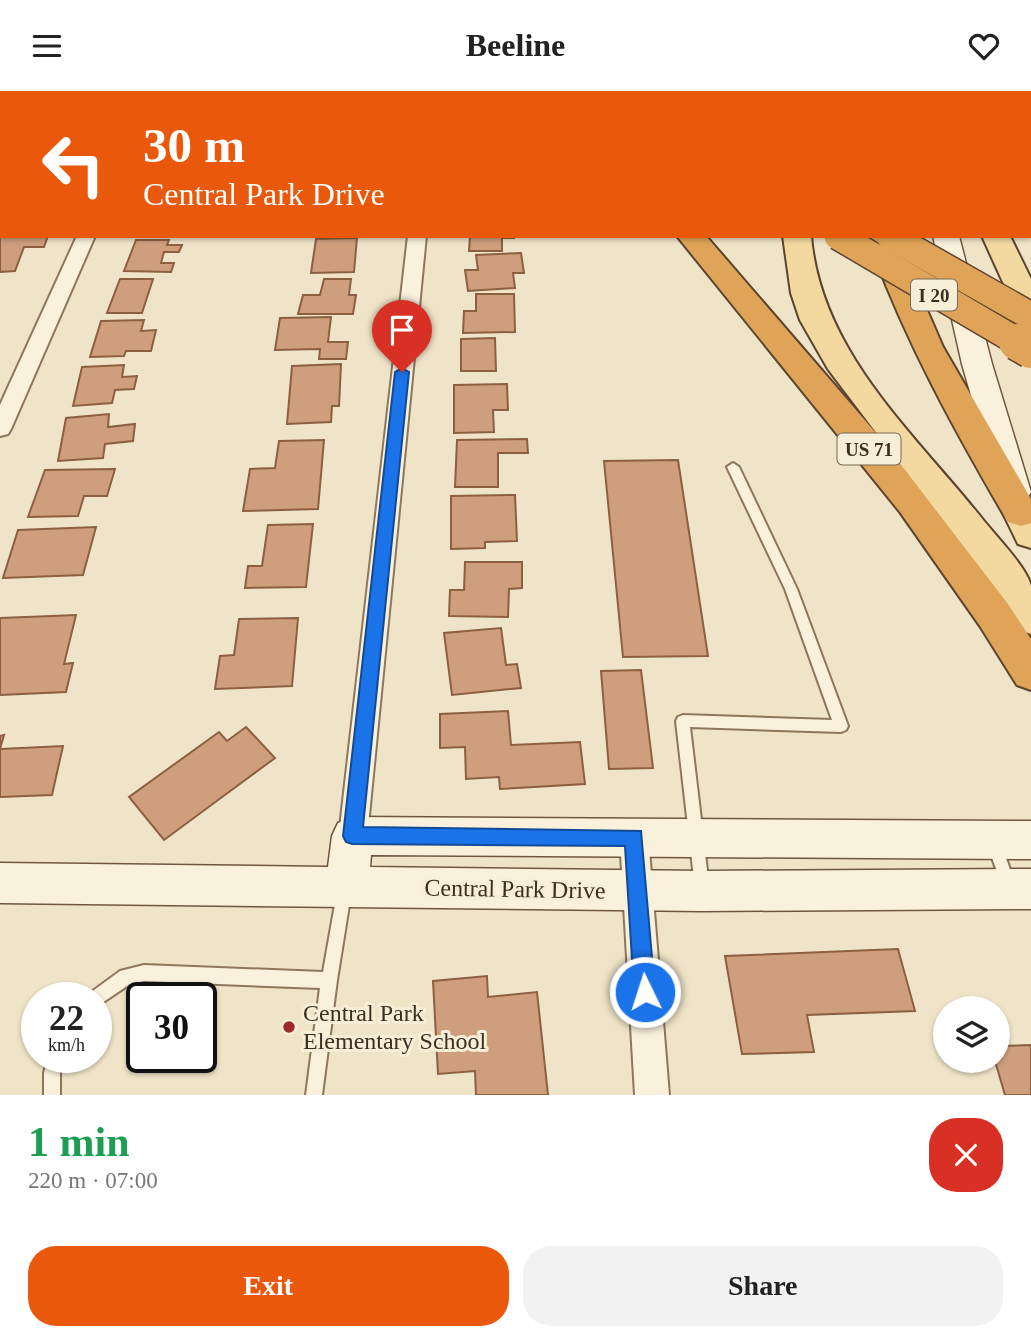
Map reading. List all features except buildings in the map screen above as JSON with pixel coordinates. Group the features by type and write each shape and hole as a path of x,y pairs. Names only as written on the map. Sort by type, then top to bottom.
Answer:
{"highway":[{"name":"US 71","path":"693,238 911,499 967,574 1031,673"},
{"name":"I 20","path":"841,238 1031,350"},
{"path":"882,238 930,355 972,434 1026,524"},
{"name":"I 20","path":"894,238 1029,308"}],"main road":[{"path":"797,238 802,283 817,323 841,367 974,536 1031,618"},
{"path":"997,238 1029,308"}],"street":[{"path":"0,429 85,238"},
{"path":"345,885 417,238"},
{"path":"946,238 977,364 1026,524"},
{"path":"352,836 1012,840"},
{"path":"634,837 652,1095"},
{"name":"Central Park Drive","path":"2,888 345,885 702,891 1020,889"}],"lane":[{"path":"702,891 683,721 841,726 792,589 733,467"},
{"path":"1012,840 1020,889"},
{"path":"314,1095 345,885"},
{"path":"112,987 126,977 144,973 329,980"},
{"path":"52,1073 52,1095"}],"place":[{"name":"Central Park Elementary School","path":"289,1027"}],"route":[{"path":"402,372 352,836 634,837 645,992"}]}
